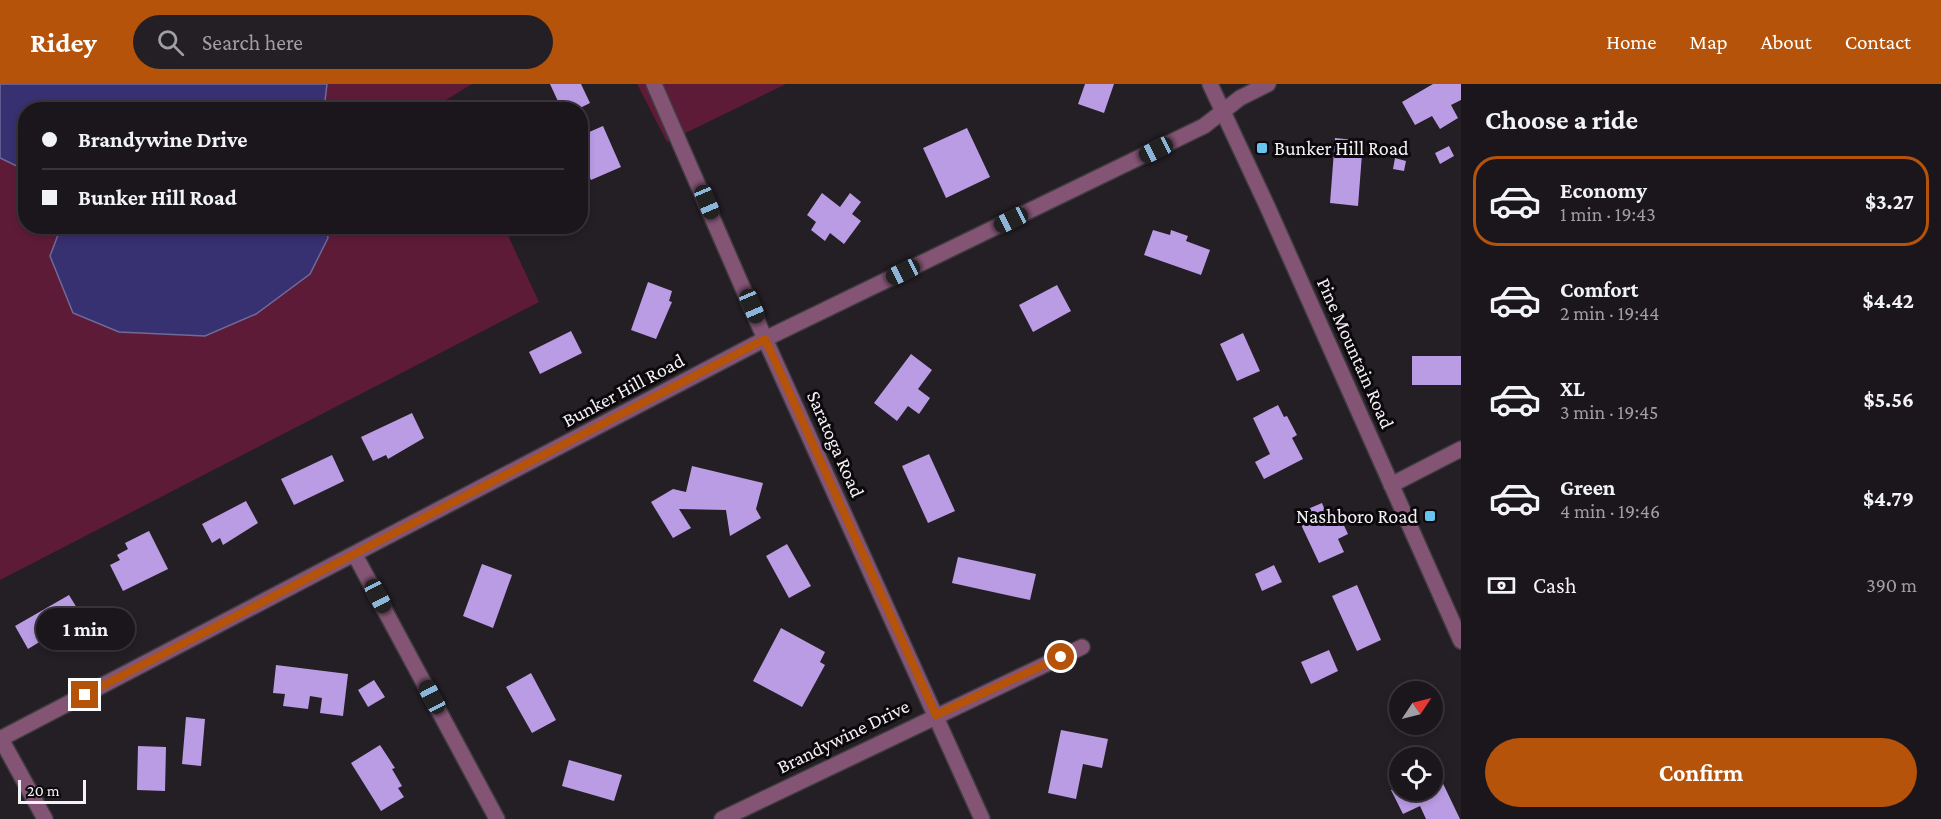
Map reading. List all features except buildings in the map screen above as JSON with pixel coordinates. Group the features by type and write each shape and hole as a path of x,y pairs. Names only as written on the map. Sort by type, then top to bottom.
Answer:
{"street":[{"name":"Saratoga Road","path":"654,84 765,339 982,819"},
{"name":"Pine Mountain Road","path":"1210,84 1273,219 1461,641"},
{"name":"Bunker Hill Road","path":"1,739 765,339 1204,126 1240,98 1269,84"},
{"path":"1391,485 1461,450"},
{"path":"355,555 497,819"},
{"name":"Brandywine Drive","path":"722,819 1082,647"},
{"path":"1,739 45,819"}],"shaded area":[{"path":"0,84 472,84 446,100 447,102 18,102 18,234 507,234 539,302 0,580"},
{"path":"0,84 327,84 325,102 18,102 18,167 0,158"},
{"path":"637,84 786,84 667,142"},
{"path":"58,234 327,234 328,238 310,274 256,314 205,336 119,332 73,313 50,256"}],"place":[{"name":"Bunker Hill Road","path":"1262,148"},
{"name":"Nashboro Road","path":"1430,516"}],"route":[{"path":"85,695 765,339 936,715 1061,657"}]}
